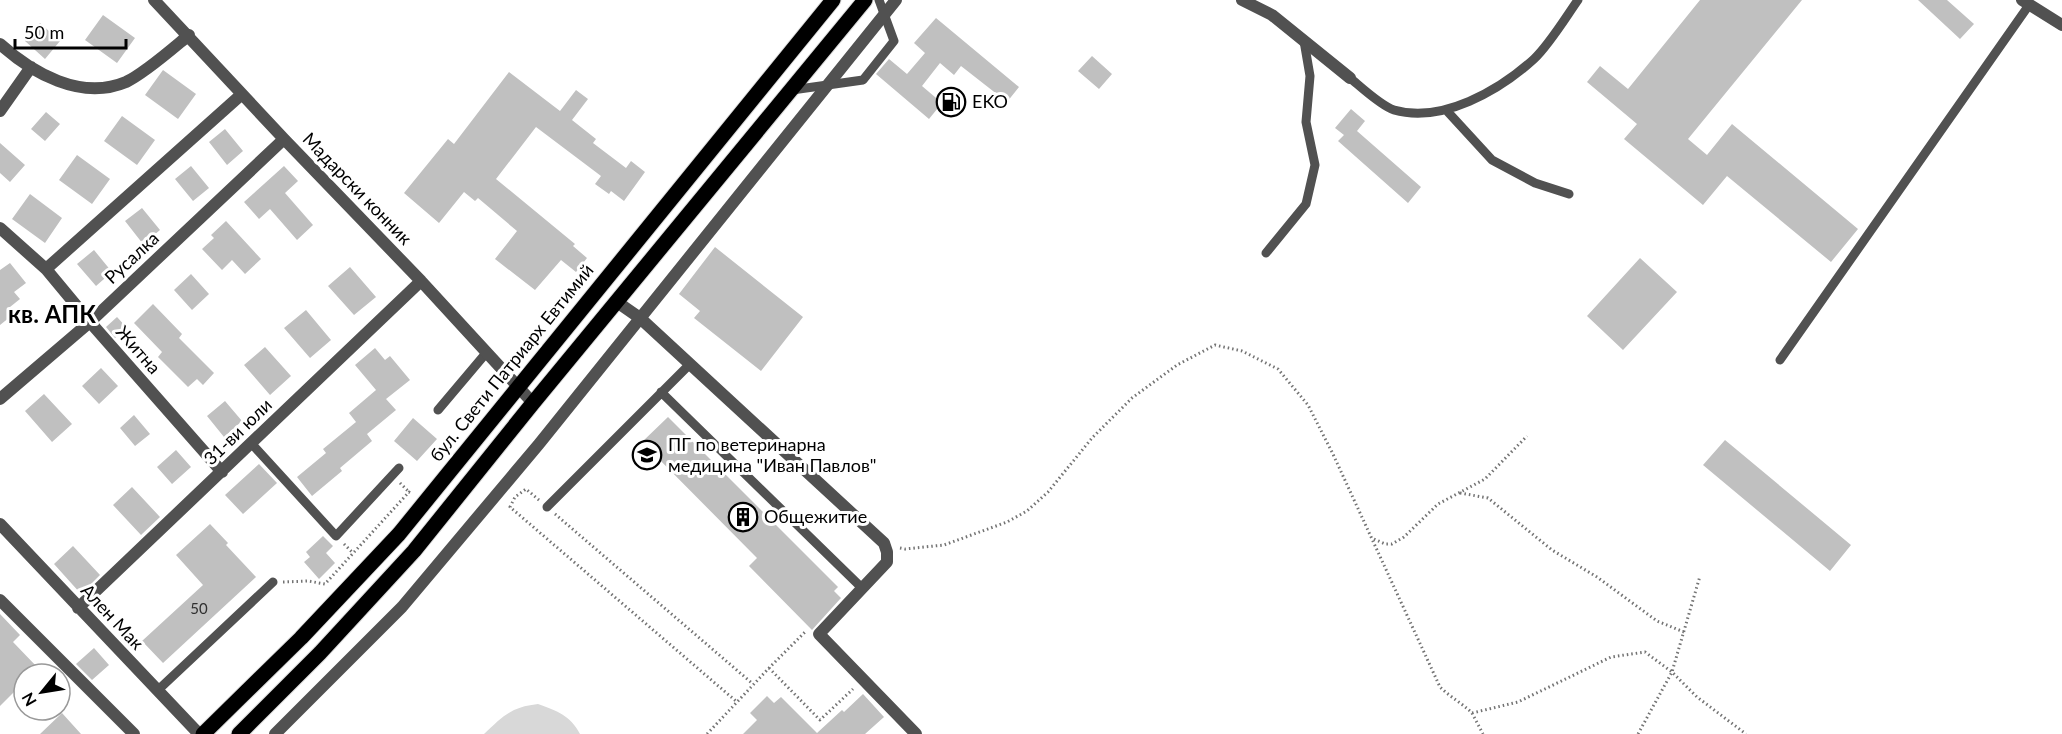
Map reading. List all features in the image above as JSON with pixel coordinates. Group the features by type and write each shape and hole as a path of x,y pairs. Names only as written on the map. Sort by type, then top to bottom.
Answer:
{"main road":[{"name":"бул. Свети Патриарх Евтимий","path":"201,734 301,638 399,534 833,0"},
{"path":"239,734 320,653 414,551 865,0"}],"street":[{"name":"Мадарски конник","path":"154,0 284,139 421,280 533,403"},
{"path":"275,734 402,608 539,444 896,0"},
{"path":"1242,0 1272,15 1350,78"},
{"path":"2025,3 2062,25"},
{"path":"0,44 39,73 76,86 99,89 126,81 189,36"},
{"path":"0,111 31,67"},
{"path":"46,269 242,94"},
{"name":"Русалка","path":"0,399 90,322 284,139"},
{"name":"Житна","path":"0,228 46,269 222,472"},
{"name":"31-ви юли","path":"78,608 421,280"},
{"path":"617,302 640,318 884,543 887,562 819,634 916,734"},
{"name":"Ален Мак","path":"0,524 157,691 201,734"},
{"path":"0,600 134,734"}],"lane":[{"path":"792,90 863,80 894,41 879,0"},
{"path":"1350,78 1392,110 1410,113 1447,111 1497,87 1536,57 1578,0"},
{"path":"1780,360 2025,3"},
{"path":"1266,253 1306,204 1315,165 1306,122 1310,76 1304,41"},
{"path":"1447,111 1492,160 1535,183 1569,194"},
{"path":"438,410 487,352"},
{"path":"547,507 690,364"},
{"path":"662,392 862,588"},
{"path":"251,443 336,536 399,468"},
{"path":"157,691 273,582"}],"path":[{"path":"884,543 905,549 945,545 1007,522 1027,511 1048,492 1092,438 1132,398 1177,365 1215,345 1242,351 1278,369 1308,405 1440,687 1472,712 1483,734"},
{"path":"1372,538 1385,544 1392,544 1404,537 1438,504 1485,479 1527,436"},
{"path":"737,702 510,507 515,497 526,489 753,684"},
{"path":"1460,493 1488,498 1552,550 1597,577 1657,621 1684,632"},
{"path":"1638,734 1672,672 1701,576"},
{"path":"707,734 806,631 819,634"},
{"path":"1472,712 1518,702 1611,657 1645,652 1746,734"},
{"path":"769,668 820,720 863,679"}],"shaded area":[{"path":"538,704 567,718 580,734 484,734 508,713 521,707"}],"building":[{"path":"1700,0 1802,0 1688,139 1707,155 1732,124 1858,229 1831,262 1727,176 1703,205 1624,139 1637,124 1587,82 1600,66 1628,89"},
{"path":"1918,0 1947,0 1974,24 1960,39"},
{"path":"103,15 135,38 117,63 85,40"},
{"path":"936,18 1019,87 1007,102 961,66 954,75 940,63 922,86 942,103 929,119 876,74 889,59 907,74 925,53 914,43"},
{"path":"40,23 60,41 45,59 25,41"},
{"path":"1092,56 1112,74 1099,89 1078,71"},
{"path":"163,70 196,94 178,119 145,95"},
{"path":"509,72 560,111 576,90 588,99 572,120 596,139 593,143 626,168 631,161 645,172 624,201 611,191 609,194 595,184 601,176 536,127 496,179 575,244 573,246 587,258 576,272 561,260 535,290 495,259 517,231 478,198 475,201 464,192 439,223 404,193 448,139 454,144"},
{"path":"1351,109 1365,121 1357,131 1421,187 1408,203 1338,141 1344,135 1335,128"},
{"path":"46,112 60,124 45,141 31,129"},
{"path":"122,116 155,140 137,165 104,141"},
{"path":"225,129 243,151 227,165 209,142"},
{"path":"0,143 25,165 10,182 0,173"},
{"path":"77,155 110,179 92,204 59,180"},
{"path":"191,166 209,188 193,201 175,179"},
{"path":"284,166 298,181 285,193 313,225 297,240 270,209 259,219 244,202"},
{"path":"30,194 62,218 45,243 12,219"},
{"path":"142,208 160,230 143,244 125,221"},
{"path":"226,221 261,259 245,274 232,260 222,270 202,249 214,238 211,235"},
{"path":"715,247 803,317 761,371 694,318 700,311 679,294"},
{"path":"94,250 112,272 96,286 77,264"},
{"path":"1640,258 1677,292 1623,350 1587,316"},
{"path":"10,263 26,283 14,292 20,299 10,307 15,313 0,325 0,270"},
{"path":"350,267 376,297 354,315 328,286"},
{"path":"191,274 209,294 192,310 174,290"},
{"path":"153,304 182,334 179,338 214,373 203,385 197,379 188,387 158,357 162,352 134,323"},
{"path":"306,310 331,340 310,358 284,328"},
{"path":"117,317 127,328 115,338 106,327"},
{"path":"265,347 291,376 270,395 244,365"},
{"path":"375,348 385,360 390,356 410,380 386,399 396,410 367,434 372,441 340,468 342,471 312,496 297,477 326,453 323,449 356,422 349,413 376,390 355,365"},
{"path":"101,368 118,386 99,404 82,386"},
{"path":"44,394 72,424 52,442 25,411"},
{"path":"225,401 242,421 224,437 207,416"},
{"path":"134,415 150,434 135,446 120,428"},
{"name":"Общежитие","path":"668,417 838,587 834,591 841,598 812,630 749,566 757,558 642,442"},
{"path":"413,418 437,439 417,461 394,441"},
{"path":"1725,440 1851,545 1830,571 1703,465"},
{"path":"176,450 191,467 172,484 157,467"},
{"path":"259,464 277,483 243,514 225,495"},
{"path":"132,487 160,517 141,535 113,505"},
{"path":"210,524 256,577 163,663 142,641 203,585 176,555"},
{"path":"323,536 333,546 326,553 335,563 319,579 304,562 310,557 306,552"},
{"path":"73,546 100,575 81,594 54,564"},
{"path":"0,614 20,635 13,642 32,662 12,662 12,694 0,706"},
{"path":"94,648 109,665 92,680 76,664"},
{"path":"863,694 884,717 865,734 743,734 757,720 750,713 767,696 774,703 781,697 817,733"},
{"path":"53,722 70,722 81,734 40,734"}],"place":[{"name":"EKO","path":"951,102"},
{"name":"ПГ по ветеринарна медицина \"Иван Павлов\"","path":"647,455"},
{"name":"Общежитие","path":"743,517"}],"district":[{"name":"кв. АПК","path":"52,315"}]}
